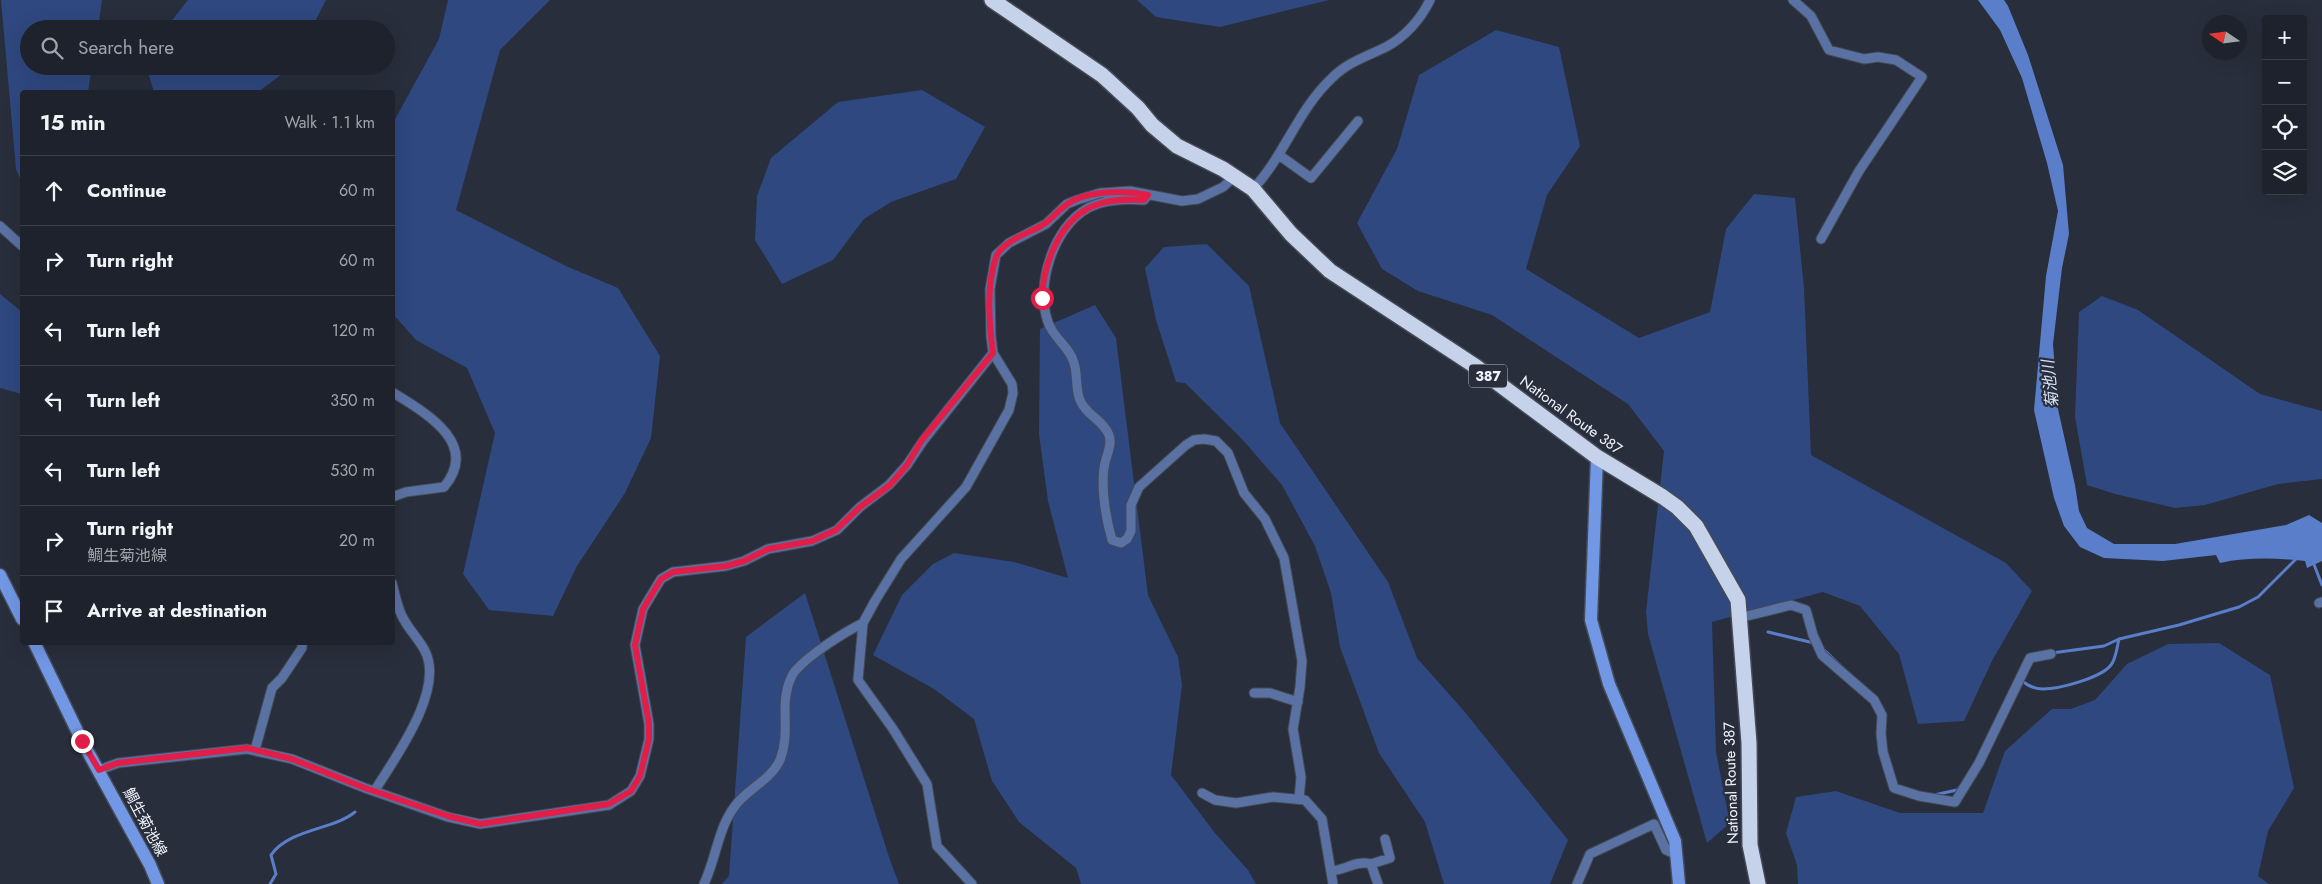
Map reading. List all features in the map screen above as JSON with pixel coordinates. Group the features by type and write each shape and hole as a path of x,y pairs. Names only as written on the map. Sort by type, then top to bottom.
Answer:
{"highway":[{"name":"National Route 387","path":"992,0 1102,75 1138,108 1152,125 1177,146 1253,189 1291,234 1330,272 1476,366 1597,457 1677,507 1696,526 1738,600 1749,743 1750,845 1758,884"}],"street":[{"path":"1253,189 1266,176 1301,116 1334,76 1354,61 1388,46 1402,35 1423,15 1430,0"},
{"path":"1793,0 1811,16 1829,50 1864,59 1878,57 1896,60 1922,77 1859,171 1821,239"},
{"path":"1280,154 1311,178 1358,122"},
{"path":"972,884 938,846 927,784 893,729 858,680 864,623 901,559 966,487 1009,410 1013,393 1012,384 993,353 990,289 996,255 1009,243 1046,224 1067,204 1077,200 1100,194 1130,191 1182,201 1198,198 1223,187 1234,177"},
{"path":"1148,195 1144,200 1103,203 1087,209 1070,223 1051,255 1043,284 1042,298 1048,324 1057,339 1071,355 1075,364 1080,402 1109,434 1110,444 1104,468 1109,528 1112,540 1121,543 1127,539 1131,531 1131,505 1139,487 1194,440 1216,441 1228,453 1244,493 1265,519 1284,558 1302,661 1293,729 1301,777 1299,798"},
{"path":"0,226 20,244"},
{"path":"99,770 118,763 247,748 292,759 323,772 448,816 480,824 609,804 620,799 631,791 640,776 649,739 649,724 635,645 643,609 661,579 673,572 726,566 744,561 768,549 812,541 836,530 860,507 890,485 907,465 922,440 993,353"},
{"path":"395,394 430,416 450,436 454,446 454,461 450,479 444,487 406,492 395,496"},
{"path":"1597,457 1591,620 1609,684 1675,841 1679,884"},
{"path":"0,575 20,615"},
{"path":"375,790 418,718 424,703 430,675 426,653 402,617 395,593"},
{"path":"1739,618 1791,605 1806,610 1813,635 1822,655 1874,700 1882,715 1881,734 1883,752 1894,788 1919,796 1955,802 1979,763 2030,658 2051,654"},
{"path":"704,884 726,821 735,805 775,768 780,759 787,733 785,706 787,687 794,672 851,629 864,623"},
{"name":"鯛生菊池線","path":"36,645 150,865 157,883"},
{"path":"255,750 272,688 282,678 302,648 302,645"},
{"path":"1254,693 1270,693 1298,702"},
{"path":"1202,793 1215,800 1236,803 1252,802 1262,798 1299,798 1305,800 1322,819 1333,884"},
{"path":"1577,884 1590,854 1654,824 1666,850 1677,856"},
{"path":"1331,871 1341,870 1358,862 1371,864 1390,858 1385,839"},
{"path":"1371,864 1378,884"}],"shaded area":[{"path":"1,0 102,0 99,20 20,20 20,75 91,75 88,90 20,90 20,178 16,169"},
{"path":"188,0 326,0 316,20 172,20"},
{"path":"448,0 550,0 500,50 456,210 566,266 618,288 660,356 651,438 625,493 577,566 553,616 489,610 463,574 495,433 467,368 416,340 395,316 395,119 439,39"},
{"path":"1137,0 1329,0 1220,27 1156,17"},
{"path":"1496,30 1559,47 1580,146 1547,195 1526,269 1639,338 1710,312 1726,229 1754,194 1795,198 1804,288 1811,455 2006,563 2032,591 1992,661 1964,721 1918,724 1899,654 1860,606 1823,592 1712,622 1716,752 1730,823 1707,843 1648,634 1646,612 1664,451 1628,404 1492,315 1418,291 1382,269 1357,223 1397,149 1419,75"},
{"path":"149,75 281,75 261,90 153,90"},
{"path":"922,90 985,127 956,179 891,202 864,219 833,260 782,284 755,240 757,196 771,158 838,102"},
{"path":"1207,244 1249,286 1280,423 1388,582 1417,658 1464,711 1568,840 1550,884 1444,884 1425,822 1379,753 1340,647 1331,593 1315,546 1282,485 1241,438 1185,383 1176,382 1156,320 1145,268 1164,247"},
{"path":"0,294 20,310 20,393 0,388"},
{"path":"2102,296 2138,310 2260,394 2322,411 2322,479 2278,484 2205,505 2175,508 2115,494 2087,485 2075,417 2079,312"},
{"path":"1095,305 1116,338 1148,595 1178,657 1182,685 1171,775 1215,833 1248,870 1256,884 1081,884 1076,868 1019,822 992,781 974,719 934,689 873,655 902,595 933,564 954,553 1014,562 1068,578 1048,501 1039,434 1040,329"},
{"path":"805,593 899,884 722,884 729,876 746,637"},
{"path":"2219,643 2270,675 2294,788 2268,831 2258,876 2269,884 1798,884 1797,865 1786,833 1796,797 1836,791 1900,813 1983,813 2005,751 2052,709 2071,709 2095,700 2127,664 2168,644"}],"water":[{"name":"菊池川","path":"1978,0 2004,0 2008,6 2028,55 2063,165 2069,234 2062,268 2053,344 2058,409 2079,511 2087,528 2114,544 2175,544 2286,525 2309,515 2322,523 2322,561 2307,568 2305,561 2283,559 2252,559 2220,563 2216,555 2163,561 2104,558 2080,547 2064,526 2054,498 2034,410 2046,276 2058,211 2047,163 2022,78 2000,30"}],"waterway":[{"path":"2052,653 2104,646 2119,639 2179,625 2239,607 2258,597 2296,559"},
{"path":"2313,562 2322,585"},
{"path":"1768,632 1814,643"},
{"path":"2022,681 2043,689 2069,685 2089,678 2106,670 2111,665 2119,639"},
{"path":"1819,645 1845,670"},
{"path":"1934,795 1957,790 1961,786"},
{"path":"270,884 276,874 271,855 279,846 300,835 335,823 355,812"}],"route":[{"path":"82,741 99,770 118,763 247,748 292,759 365,788 448,816 480,824 497,823 609,804 620,799 631,791 640,776 649,739 649,724 637,665 635,645 643,609 648,597 661,579 673,572 726,566 744,561 768,549 812,541 836,530 860,507 890,485 907,465 922,440 993,353 990,289 996,255 1009,243 1046,224 1067,204 1077,200 1100,194 1130,191 1148,195 1144,200 1103,203 1087,209 1070,223 1051,255 1043,284 1042,298"}]}
